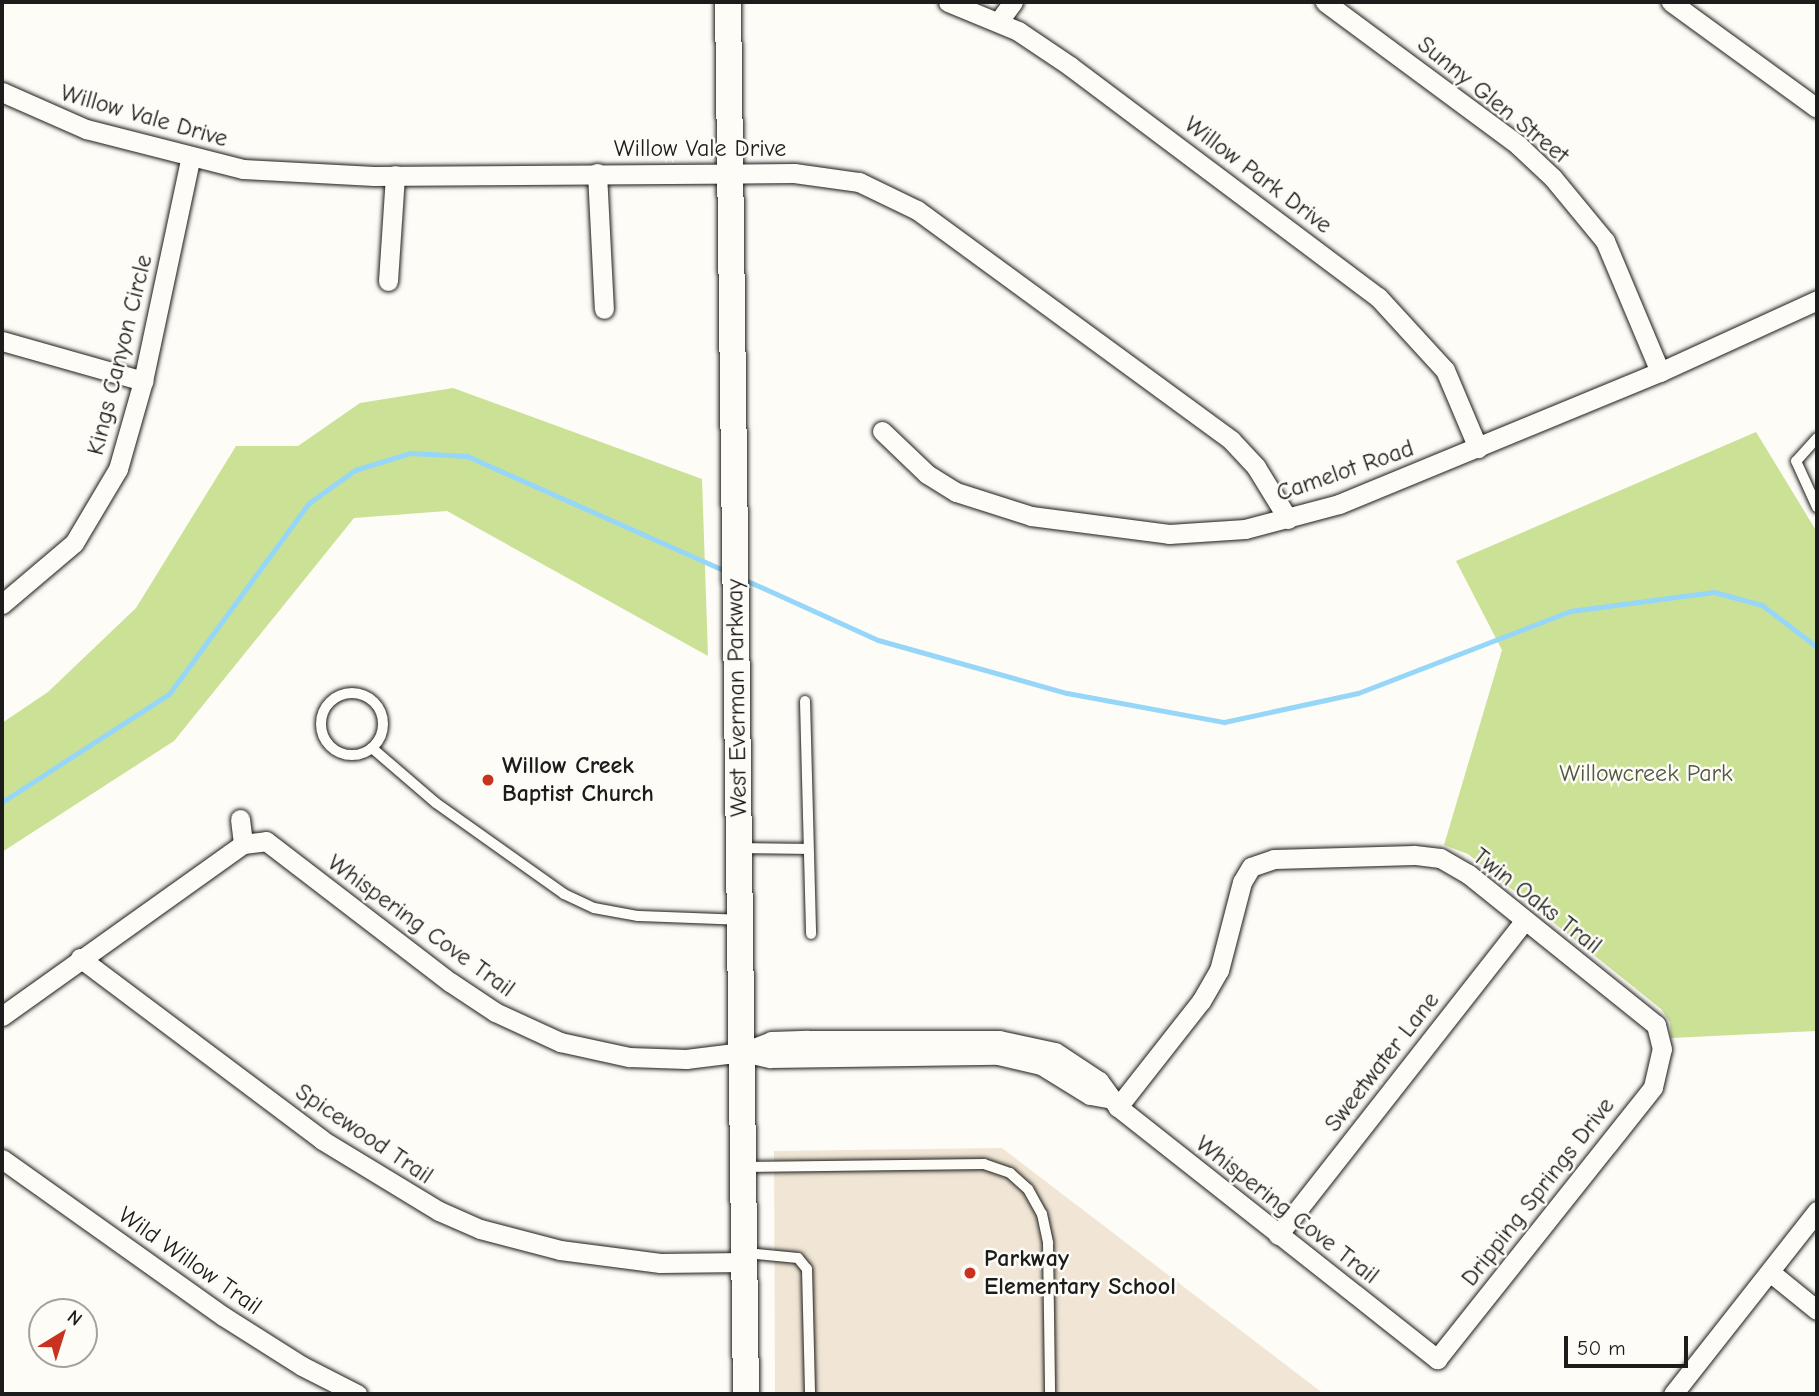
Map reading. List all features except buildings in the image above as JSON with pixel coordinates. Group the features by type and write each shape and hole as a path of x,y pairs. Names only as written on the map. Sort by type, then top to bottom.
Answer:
{"street":[{"name":"West Everman Parkway","path":"728,2 746,1394"},
{"name":"Willow Park Drive","path":"948,2 999,21 1070,66 1378,297 1445,370 1478,448"},
{"path":"999,21 1013,2"},
{"name":"Sunny Glen Street","path":"1325,2 1518,145 1553,178 1605,241 1660,372"},
{"path":"1671,2 1817,108"},
{"name":"Willow Vale Drive","path":"2,92 86,129 190,159 243,169 395,175 794,173 859,182 917,210 1231,440 1256,467 1288,519"},
{"name":"Kings Canyon Circle","path":"2,604 74,543 103,499 130,435 190,159"},
{"path":"597,173 604,309"},
{"path":"388,281 395,175"},
{"name":"Camelot Road","path":"882,431 927,474 956,492 1031,516 1169,534 1210,533 1288,519 1339,505 1660,372 1817,300"},
{"path":"2,341 79,366 143,381"},
{"path":"2,1016 243,844 240,819"},
{"name":"Whispering Cove Trail","path":"243,844 266,841 450,982 529,1030 629,1057 686,1059 743,1052 770,1058 825,1048 970,1048 1024,1059 1090,1095 1112,1102 1437,1359"},
{"name":"Twin Oaks Trail","path":"1112,1102 1201,1001 1220,970 1242,882 1251,867 1274,859 1413,855 1440,858 1468,874 1656,1025 1662,1049"},
{"name":"Sweetwater Lane","path":"1278,1235 1525,920"},
{"name":"Spicewood Trail","path":"80,958 322,1140 439,1211 480,1228 560,1250 660,1263 745,1257"},
{"name":"Dripping Springs Drive","path":"1437,1359 1653,1087 1662,1049"},
{"name":"Wild Willow Trail","path":"2,1159 223,1316 357,1394"},
{"path":"1673,1394 1817,1212"},
{"path":"1770,1272 1817,1310"}],"lane":[{"path":"1817,438 1796,461 1817,507"},
{"path":"350,694 370,700 380,712 382,729 372,748 355,755 330,746 321,720 332,700 350,694"},
{"path":"804,701 811,934"},
{"path":"372,748 436,803 564,894 594,908 638,916 740,920"},
{"path":"739,848 808,849"},
{"path":"744,1167 984,1164 1010,1173 1028,1189 1042,1213 1048,1243 1050,1394"},
{"path":"745,1257 798,1258 807,1269 810,1394"}],"shaded area":[{"name":"Parkway Elementary School","path":"1002,1148 1324,1394 775,1394 774,1151"}],"green space":[{"path":"453,388 702,479 708,656 447,511 354,518 174,741 2,852 2,723 48,692 136,608 236,446 298,446 360,403"},
{"name":"Willowcreek Park","path":"1756,432 1817,532 1817,1031 1671,1038 1670,1022 1661,1009 1468,854 1444,845 1502,650 1456,561"}],"waterway":[{"path":"2,802 169,694 309,503 355,470 410,453 467,456 728,572"},
{"path":"743,579 878,640 1067,693 1224,722 1358,693 1570,611 1714,592 1762,605 1817,647"}],"place":[{"name":"Willow Creek Baptist Church","path":"488,780"},
{"name":"Parkway Elementary School","path":"970,1273"}]}
